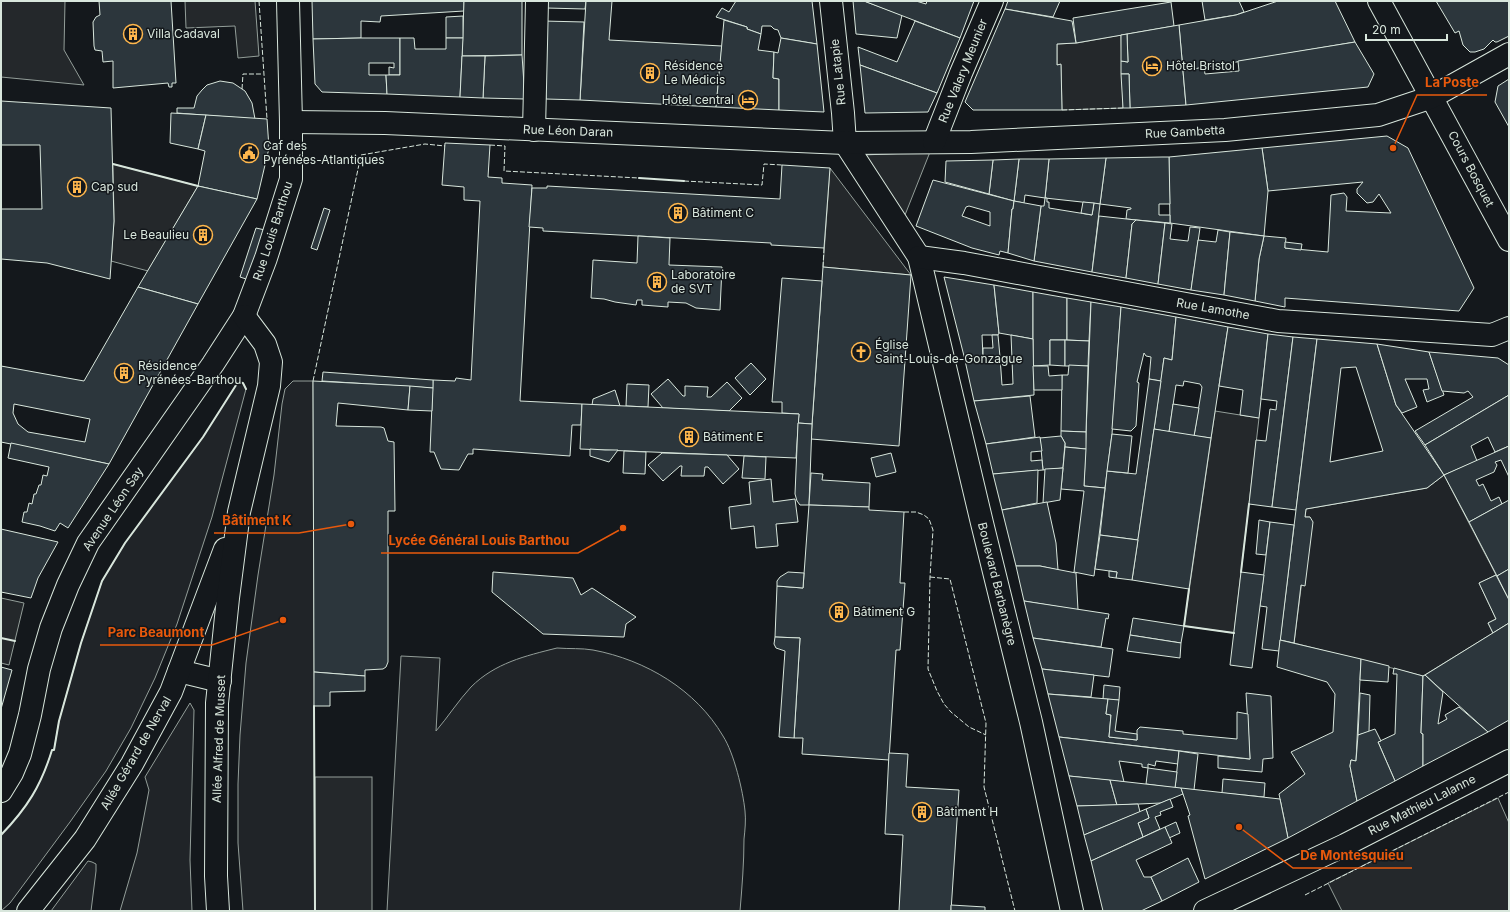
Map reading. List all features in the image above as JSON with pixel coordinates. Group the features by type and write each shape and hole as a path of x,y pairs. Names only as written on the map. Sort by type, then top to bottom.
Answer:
{"street":[{"name":"Rue Louis Barthou","path":"244,316 266,258 291,180 288,1"},
{"path":"534,130 537,1"},
{"name":"Rue Latapie","path":"831,1 845,143"},
{"name":"Rue Valery Meunier","path":"934,142 961,72 992,1"},
{"name":"Cours Bosquet","path":"1379,1 1509,240"},
{"name":"Rue Gambetta","path":"845,143 979,142 1224,130 1378,115 1432,98 1509,54"},
{"name":"Rue Léon Daran","path":"291,122 385,123 845,143"},
{"name":"Boulevard Barbanègre","path":"845,143 919,257 1031,722 1072,911"},
{"name":"Rue Lamothe","path":"919,257 964,263 1278,320 1492,335 1509,328"},
{"name":"Allée Alfred de Musset","path":"218,911 216,876 217,703 239,512 269,386 271,362 265,344 244,316"},
{"name":"Avenue Léon Say","path":"1,791 12,774 20,754 30,715 39,669 51,628 68,585 88,543 213,364 244,316"},
{"name":"Allée Gérard de Nerval","path":"28,911 85,839 126,775 171,692 239,512"},
{"path":"179,671 220,681"},
{"name":"Rue Mathieu Lalanne","path":"1205,911 1345,845 1509,761"}],"shaded area":[{"path":"1,1 65,1 64,50 84,85 1,77"},
{"path":"185,1 255,1 259,56 238,58 235,26 186,28"},
{"path":"1121,35 1123,108 1062,110 1061,65 1057,65 1057,44 1077,43"},
{"path":"930,152 903,220 864,155"},
{"path":"113,164 198,186 148,271 111,261 114,221"},
{"path":"830,168 911,275 823,267"},
{"path":"293,381 313,381 315,911 243,911 238,843 238,784 240,735 246,663 274,475 282,404 285,389"},
{"path":"238,382 243,383 246,389 212,517 177,624 155,678 131,728 106,771 10,903 1,911 1,835 26,806 38,786 52,750 54,750 59,721 81,643 102,581 125,543 203,437"},
{"path":"1215,411 1259,418 1234,633 1184,626"},
{"path":"1444,475 1496,575 1479,583 1496,619 1488,623 1493,633 1423,676 1294,643 1310,517 1305,517 1306,509 1427,488"},
{"path":"1,598 24,603 9,665 1,663"},
{"path":"557,648 593,650 632,661 650,669 684,691 712,720 723,736 731,752 744,803 745,821 743,875 740,911 387,911 401,656 440,658 436,731 471,687 490,672 500,666 533,654"},
{"path":"190,703 194,710 190,860 192,911 120,911 137,853 149,790 145,777"},
{"path":"315,777 372,777 372,911 315,911"},
{"path":"1498,798 1509,823 1509,911 1342,911 1328,883"},
{"path":"88,861 96,864 91,911 51,911"}],"building":[{"name":"Villa Cadaval","path":"99,1 171,1 176,83 172,83 172,87 169,87 168,83 113,88 113,61 103,62 102,51 95,50 94,46 93,22 96,17 100,15"},
{"path":"312,1 464,1 464,11 381,16 380,22 361,21 361,38 313,39"},
{"path":"464,1 522,1 522,55 462,56"},
{"path":"546,1 586,1 585,9 546,8"},
{"name":"Résidence Le Médicis","path":"586,1 612,1 609,40 722,46 716,107 580,100"},
{"path":"736,1 812,1 817,44 781,38 778,30 771,26 762,26 761,34 747,29 747,27 716,17 722,8 729,12"},
{"path":"853,1 864,1 902,15 897,38 856,34"},
{"path":"864,1 916,1 926,4 927,1 974,1 960,38"},
{"path":"1008,1 1060,1 1053,17 1005,9"},
{"path":"1202,1 1239,1 1244,12 1236,15 1205,20"},
{"path":"1278,1 1335,1 1355,42 1183,71 1179,25 1236,15"},
{"path":"1436,1 1509,1 1509,36 1497,42 1493,40 1484,49 1470,52 1463,45 1459,31 1455,33"},
{"path":"1171,2 1174,26 1076,43 1073,18"},
{"path":"1005,9 1072,21 1076,43 1057,44 1057,65 1061,64 1062,110 973,110 965,102"},
{"path":"463,16 463,38 446,38 446,17"},
{"path":"724,20 747,27 747,29 761,34 758,50 774,52 773,78 779,79 779,110 716,107"},
{"path":"543,21 584,22 580,100 546,99"},
{"path":"915,21 960,38 937,93 860,65 858,47 897,62"},
{"name":"Hôtel Bristol","path":"1179,25 1186,105 1130,108 1129,74 1121,74 1121,61 1128,62 1127,34"},
{"path":"1127,34 1128,62 1121,61 1121,35"},
{"path":"400,38 400,75 389,75 389,67 394,68 394,63 369,63 369,75 386,75 387,94 322,92 315,84 313,39"},
{"path":"400,38 414,38 415,49 446,49 446,38 463,38 460,97 387,94 386,75 400,75"},
{"path":"781,38 817,44 824,112 779,110 779,79 773,78 774,52 778,53"},
{"path":"1355,42 1374,74 1368,87 1186,105 1183,71 1204,67 1205,74 1239,71 1238,61"},
{"path":"522,55 525,99 483,98 485,56"},
{"path":"462,56 485,56 483,98 460,97"},
{"path":"860,65 937,93 928,112 865,113"},
{"path":"1121,74 1129,74 1130,108 1123,108"},
{"path":"1509,79 1509,127 1495,102 1498,86"},
{"path":"220,81 233,83 245,91 252,103 255,119 177,113 177,108 194,108 197,96 202,90 207,85"},
{"name":"Cap sud","path":"1,101 111,108 114,221 110,279 47,263 1,259 1,209 42,209 40,145 1,145"},
{"path":"171,113 206,115 198,149 170,143"},
{"path":"206,115 267,119 269,148 257,199 198,186 205,151 198,149"},
{"path":"1387,136 1408,148 1474,288 1459,311 1285,298 1285,307 1255,301 1259,259 1264,236 1286,238 1285,248 1328,252 1331,195 1344,193 1347,197 1346,211 1391,213 1379,194 1373,202 1367,203 1357,193 1357,189 1363,182 1268,191 1262,148"},
{"path":"445,143 490,145 488,177 502,178 502,183 532,185 520,401 582,404 581,425 572,425 570,456 473,449 473,454 468,454 459,470 441,469 434,452 430,452 433,380 455,381 456,378 471,380 480,201 464,200 464,187 442,185"},
{"path":"1262,148 1268,191 1264,236 1170,223 1169,157"},
{"path":"1169,157 1170,204 1159,204 1159,215 1170,215 1170,223 1126,219 1127,210 1131,208 1100,204 1106,158"},
{"path":"1106,158 1100,204 1045,198 1049,159"},
{"path":"1019,159 1049,159 1045,198 1025,195 1024,203 1014,201"},
{"path":"1019,159 1014,201 989,194 993,160"},
{"path":"993,160 989,194 945,182 946,161"},
{"name":"Bâtiment C","path":"782,165 830,168 824,248 771,245 771,243 543,231 543,228 529,227 532,188 547,188 547,186 780,199"},
{"path":"933,180 1014,201 1008,253 1000,251 999,255 972,248 916,226","holes":["969,206 990,212 990,226 962,216 966,207"]},
{"name":"Le Beaulieu","path":"198,186 257,199 198,304 138,287"},
{"path":"1045,198 1047,198 1047,202 1049,202 1049,208 1092,215 1094,203 1100,204 1092,272 1034,261 1041,206 1044,206"},
{"path":"1014,201 1041,206 1034,261 1008,253"},
{"path":"1083,202 1094,203 1092,215 1081,213"},
{"path":"324,208 330,210 317,250 311,248"},
{"path":"1099,216 1136,220 1132,224 1126,278 1092,272"},
{"path":"1136,220 1165,223 1158,284 1126,278 1132,224"},
{"path":"1165,223 1172,224 1170,239 1188,241 1190,227 1200,228 1191,290 1158,284"},
{"path":"256,228 265,230 249,280 240,277"},
{"path":"1218,230 1230,232 1224,295 1191,290 1198,240 1216,242"},
{"path":"1230,232 1264,236 1259,259 1255,301 1224,295"},
{"name":"Laboratoire de SVT","path":"638,236 670,238 669,265 722,267 720,310 696,308 686,303 668,302 668,307 642,305 642,300 637,300 636,305 591,298 593,260 637,263"},
{"path":"1285,242 1302,244 1301,250 1285,248"},
{"name":"Église Saint-Louis-de-Gonzague","path":"823,267 911,275 899,446 811,439"},
{"path":"944,277 994,285 999,333 998,335 982,335 983,357 964,356"},
{"path":"782,278 822,281 812,424 798,423 799,414 782,413 782,402 772,402"},
{"path":"994,285 1033,292 1033,339 999,333"},
{"name":"Résidence Pyrénées-Barthou","path":"138,287 198,304 109,464 1,442 1,366 84,381","holes":["14,404 90,419 85,442 28,432 18,424 13,413"]},
{"path":"1033,292 1067,298 1067,340 1050,340 1050,365 1033,366"},
{"path":"1067,298 1091,302 1089,341 1067,340"},
{"path":"1091,302 1121,307 1112,434 1105,488 1084,486"},
{"path":"1121,307 1176,317 1172,360 1164,358 1161,381 1149,379 1151,357 1146,356 1144,353 1137,382 1139,383 1136,426 1131,431 1112,429"},
{"path":"1176,317 1228,327 1211,438 1194,436 1202,387 1200,384 1184,381 1183,386 1176,385 1169,432 1154,429 1164,358 1172,360"},
{"path":"1228,327 1268,334 1259,418 1240,415 1243,390 1219,386"},
{"path":"1268,334 1293,337 1272,507 1249,504 1256,440 1266,441 1270,409 1276,410 1277,401 1261,399"},
{"path":"992,335 998,335 1000,357 983,357 983,348 993,348"},
{"path":"1011,335 1033,339 1034,395 974,401 964,356 1000,357 1002,385 1013,384"},
{"path":"1293,337 1317,339 1296,510 1272,507"},
{"path":"1317,339 1377,344 1396,405 1444,475 1427,488 1306,509 1305,517 1310,517 1313,522 1305,586 1301,585 1294,643 1280,640","holes":["1356,367 1383,451 1330,462 1341,368"]},
{"path":"1050,340 1065,340 1065,366 1050,365"},
{"path":"1065,340 1089,341 1088,366 1065,366"},
{"path":"1377,344 1429,352 1444,395 1427,402 1423,390 1429,389 1427,379 1405,379 1417,407 1402,413 1396,405"},
{"path":"1429,352 1498,358 1509,365 1509,395 1425,445 1415,431 1473,397 1468,391 1464,393 1442,391"},
{"path":"751,363 766,379 750,395 735,378"},
{"path":"1069,365 1088,366 1086,432 1061,431 1062,375 1068,375"},
{"path":"1033,366 1048,366 1049,376 1062,375 1062,390 1034,390"},
{"path":"323,372 433,380 433,388 322,381"},
{"path":"668,379 683,396 685,396 685,386 708,387 707,397 711,397 727,382 742,398 729,411 663,408 651,394"},
{"path":"1149,379 1161,381 1138,540 1100,535 1107,471 1136,474"},
{"path":"313,381 410,386 408,410 338,403 336,426 381,427 384,428 388,441 394,442 395,511 388,511 388,662 386,667 383,669 365,670 365,676 314,672"},
{"path":"627,384 649,385 648,407 626,406"},
{"path":"410,386 433,388 432,411 408,410"},
{"path":"615,390 620,406 592,405 593,399"},
{"path":"1509,395 1509,446 1495,452 1488,437 1471,446 1477,461 1444,475 1425,445"},
{"path":"1030,396 1035,437 986,444 974,401"},
{"name":"Bâtiment E","path":"582,404 799,414 796,458 580,449"},
{"path":"1173,404 1199,408 1194,436 1169,432"},
{"path":"798,423 812,424 809,505 800,505 795,494"},
{"path":"1154,429 1211,438 1189,589 1132,580"},
{"path":"1061,431 1086,432 1086,449 1065,447 1065,443 1061,436"},
{"path":"1112,434 1132,436 1128,473 1107,471"},
{"path":"1061,436 1065,443 1063,468 1043,470 1040,438"},
{"path":"1040,437 1042,451 1031,452 1031,461 1042,460 1043,470 993,474 986,444"},
{"path":"11,443 109,464 68,528 60,523 55,531 22,522 24,512 27,512 29,503 32,504 34,494 36,494 39,485 41,485 43,475 47,476 49,467 8,458"},
{"path":"1509,446 1509,477 1501,460 1495,462 1497,465 1494,472 1476,480 1479,486 1483,484 1491,501 1499,497 1502,504 1469,522 1444,475"},
{"path":"1065,447 1086,449 1084,486 1105,488 1094,576 1074,572 1084,491 1061,489"},
{"path":"590,449 618,450 609,462 590,456"},
{"path":"624,451 646,452 645,474 623,473"},
{"path":"662,453 727,455 739,469 723,484 708,467 705,467 704,476 681,476 682,466 680,466 663,481 648,465"},
{"path":"891,453 896,472 876,477 871,458"},
{"path":"744,456 766,457 765,479 742,478"},
{"path":"1063,468 1060,500 1043,503 1045,469"},
{"path":"1038,470 1037,503 1002,510 993,474"},
{"path":"811,473 823,474 822,480 870,483 869,507 809,505"},
{"path":"771,479 773,502 795,499 798,522 776,524 778,546 756,548 754,526 731,529 729,507 751,504 749,482"},
{"path":"1509,500 1509,569 1497,576 1469,522"},
{"path":"1047,502 1056,543 1058,570 1040,566 1016,566 1002,510"},
{"name":"Bâtiment G","path":"809,505 869,507 869,510 904,512 900,583 905,583 900,650 896,650 889,760 802,754 803,738 794,738 800,638 775,637 777,586 803,588"},
{"path":"1259,520 1270,522 1266,555 1256,554"},
{"path":"1270,522 1294,525 1279,651 1262,649 1267,607 1260,606"},
{"path":"1,529 58,542 38,578 31,598 1,592"},
{"path":"1100,535 1138,540 1132,580 1116,578 1117,572 1095,569"},
{"path":"1016,566 1040,566 1076,573 1078,610 1024,601"},
{"path":"1509,569 1509,600 1497,576"},
{"path":"1109,571 1117,572 1116,578 1109,577"},
{"path":"493,572 573,578 581,595 592,588 636,617 626,624 624,637 543,634 492,592"},
{"path":"788,572 804,573 803,588 777,586 777,581 780,577"},
{"path":"1241,572 1264,575 1252,668 1230,665"},
{"path":"1496,575 1509,600 1509,623 1493,633 1488,623 1496,619 1479,583"},
{"path":"1024,601 1109,614 1108,619 1106,618 1101,647 1033,638"},
{"path":"1133,618 1184,626 1181,643 1130,635"},
{"path":"1509,623 1509,720 1488,732 1425,675"},
{"path":"1130,635 1181,643 1180,658 1127,651"},
{"path":"775,637 800,638 794,738 779,737 785,651 776,648 774,644"},
{"path":"1033,638 1113,649 1109,677 1042,669"},
{"path":"1280,640 1361,659 1356,761 1351,760 1350,766 1357,801 1288,838 1279,794 1305,774 1291,752 1333,732 1335,694 1327,682 1277,667"},
{"path":"1361,659 1389,666 1388,682 1360,680"},
{"path":"1,667 12,670 1,709"},
{"path":"1394,668 1423,676 1421,733 1423,734 1423,766 1395,781 1378,742 1395,734 1397,674 1393,674"},
{"path":"1042,669 1094,675 1091,697 1048,694"},
{"path":"314,672 365,676 365,691 330,692 330,706 314,706"},
{"path":"1425,675 1443,692 1438,724 1447,719 1445,715 1459,707 1488,732 1423,766 1423,734 1421,733 1423,676"},
{"path":"1104,685 1120,687 1119,700 1103,699"},
{"path":"1246,693 1271,696 1273,758 1263,759 1262,772 1218,768 1218,756 1250,759"},
{"path":"1360,693 1370,695 1369,732 1358,735"},
{"path":"1048,694 1108,699 1106,714 1111,715 1109,737 1137,740 1137,730 1140,727 1183,731 1183,734 1237,739 1237,712 1248,714 1250,759 1059,737"},
{"path":"1108,699 1119,700 1115,731 1137,734 1137,740 1109,737 1111,715 1106,714"},
{"path":"1375,729 1381,741 1378,742 1395,781 1357,801 1350,766 1351,760 1356,761 1358,735"},
{"path":"1059,737 1179,751 1178,764 1156,761 1155,766 1148,764 1148,768 1142,767 1142,764 1119,761 1124,782 1069,776"},
{"path":"1179,751 1198,754 1194,790 1175,788"},
{"name":"Bâtiment H","path":"889,753 908,754 906,787 959,790 951,911 899,911 903,835 885,834"},
{"path":"1148,768 1177,772 1175,788 1146,784"},
{"path":"1069,776 1110,780 1117,805 1077,806"},
{"path":"1223,779 1265,783 1264,797 1222,793"},
{"path":"1110,780 1181,788 1183,794 1161,803 1117,805"},
{"path":"1181,788 1280,799 1288,838 1205,879 1188,816 1190,815"},
{"path":"1170,799 1173,807 1160,812 1161,815 1155,817 1160,829 1143,837 1138,823 1149,818 1146,809"},
{"path":"1138,804 1140,812 1084,835 1077,806"},
{"path":"1146,809 1149,818 1138,823 1143,837 1091,861 1084,835"},
{"path":"1176,822 1180,833 1169,838 1165,827"},
{"path":"1165,827 1172,843 1136,860 1144,877 1151,877 1162,901 1141,911 1103,911 1091,861"},
{"path":"1188,858 1199,882 1162,901 1151,877"},
{"path":"951,905 985,907 985,911 951,911"}],"fence":[{"path":"259,1 267,119"},
{"path":"242,89 243,74 263,74"},
{"path":"1062,110 1123,108"},
{"path":"313,381 361,155 425,144 445,146"},
{"path":"490,145 505,146 504,171 639,178"},
{"path":"684,181 762,185 764,164 782,165"},
{"path":"823,267 824,248"},
{"path":"904,512 916,512 924,515 929,519 933,530 930,577 928,669 937,691 944,704 951,712 969,727 986,735"},
{"path":"930,577 950,579 986,723 984,787 1015,911"},
{"path":"1305,895 1509,792"}],"wall":[{"path":"113,164 198,186"},
{"path":"639,178 684,181"},
{"path":"1,835 26,806 38,786 52,750 54,750 59,721 81,643 102,581 125,543 203,437 238,382 243,383 246,389"},
{"path":"1241,572 1249,504"},
{"path":"1189,589 1184,626 1234,633"},
{"path":"1,638 15,641"},
{"path":"314,706 315,911"}],"place":[{"name":"Villa Cadaval","path":"133,34"},
{"name":"Hôtel Bristol","path":"1152,66"},
{"name":"Résidence Le Médicis","path":"650,73"},
{"name":"Hôtel central","path":"748,100"},
{"name":"La Poste","path":"1393,148"},
{"name":"Caf des Pyrénées-Atlantiques","path":"249,153"},
{"name":"Cap sud","path":"77,187"},
{"name":"Bâtiment C","path":"678,213"},
{"name":"Le Beaulieu","path":"203,235"},
{"name":"Laboratoire de SVT","path":"657,282"},
{"name":"Église Saint-Louis-de-Gonzague","path":"861,352"},
{"name":"Résidence Pyrénées-Barthou","path":"124,373"},
{"name":"Bâtiment E","path":"689,437"},
{"name":"Bâtiment K","path":"351,524"},
{"name":"Lycée Général Louis Barthou","path":"623,528"},
{"name":"Bâtiment G","path":"839,612"},
{"name":"Parc Beaumont","path":"283,620"},
{"name":"Bâtiment H","path":"922,812"},
{"name":"De Montesquieu","path":"1239,827"}]}
